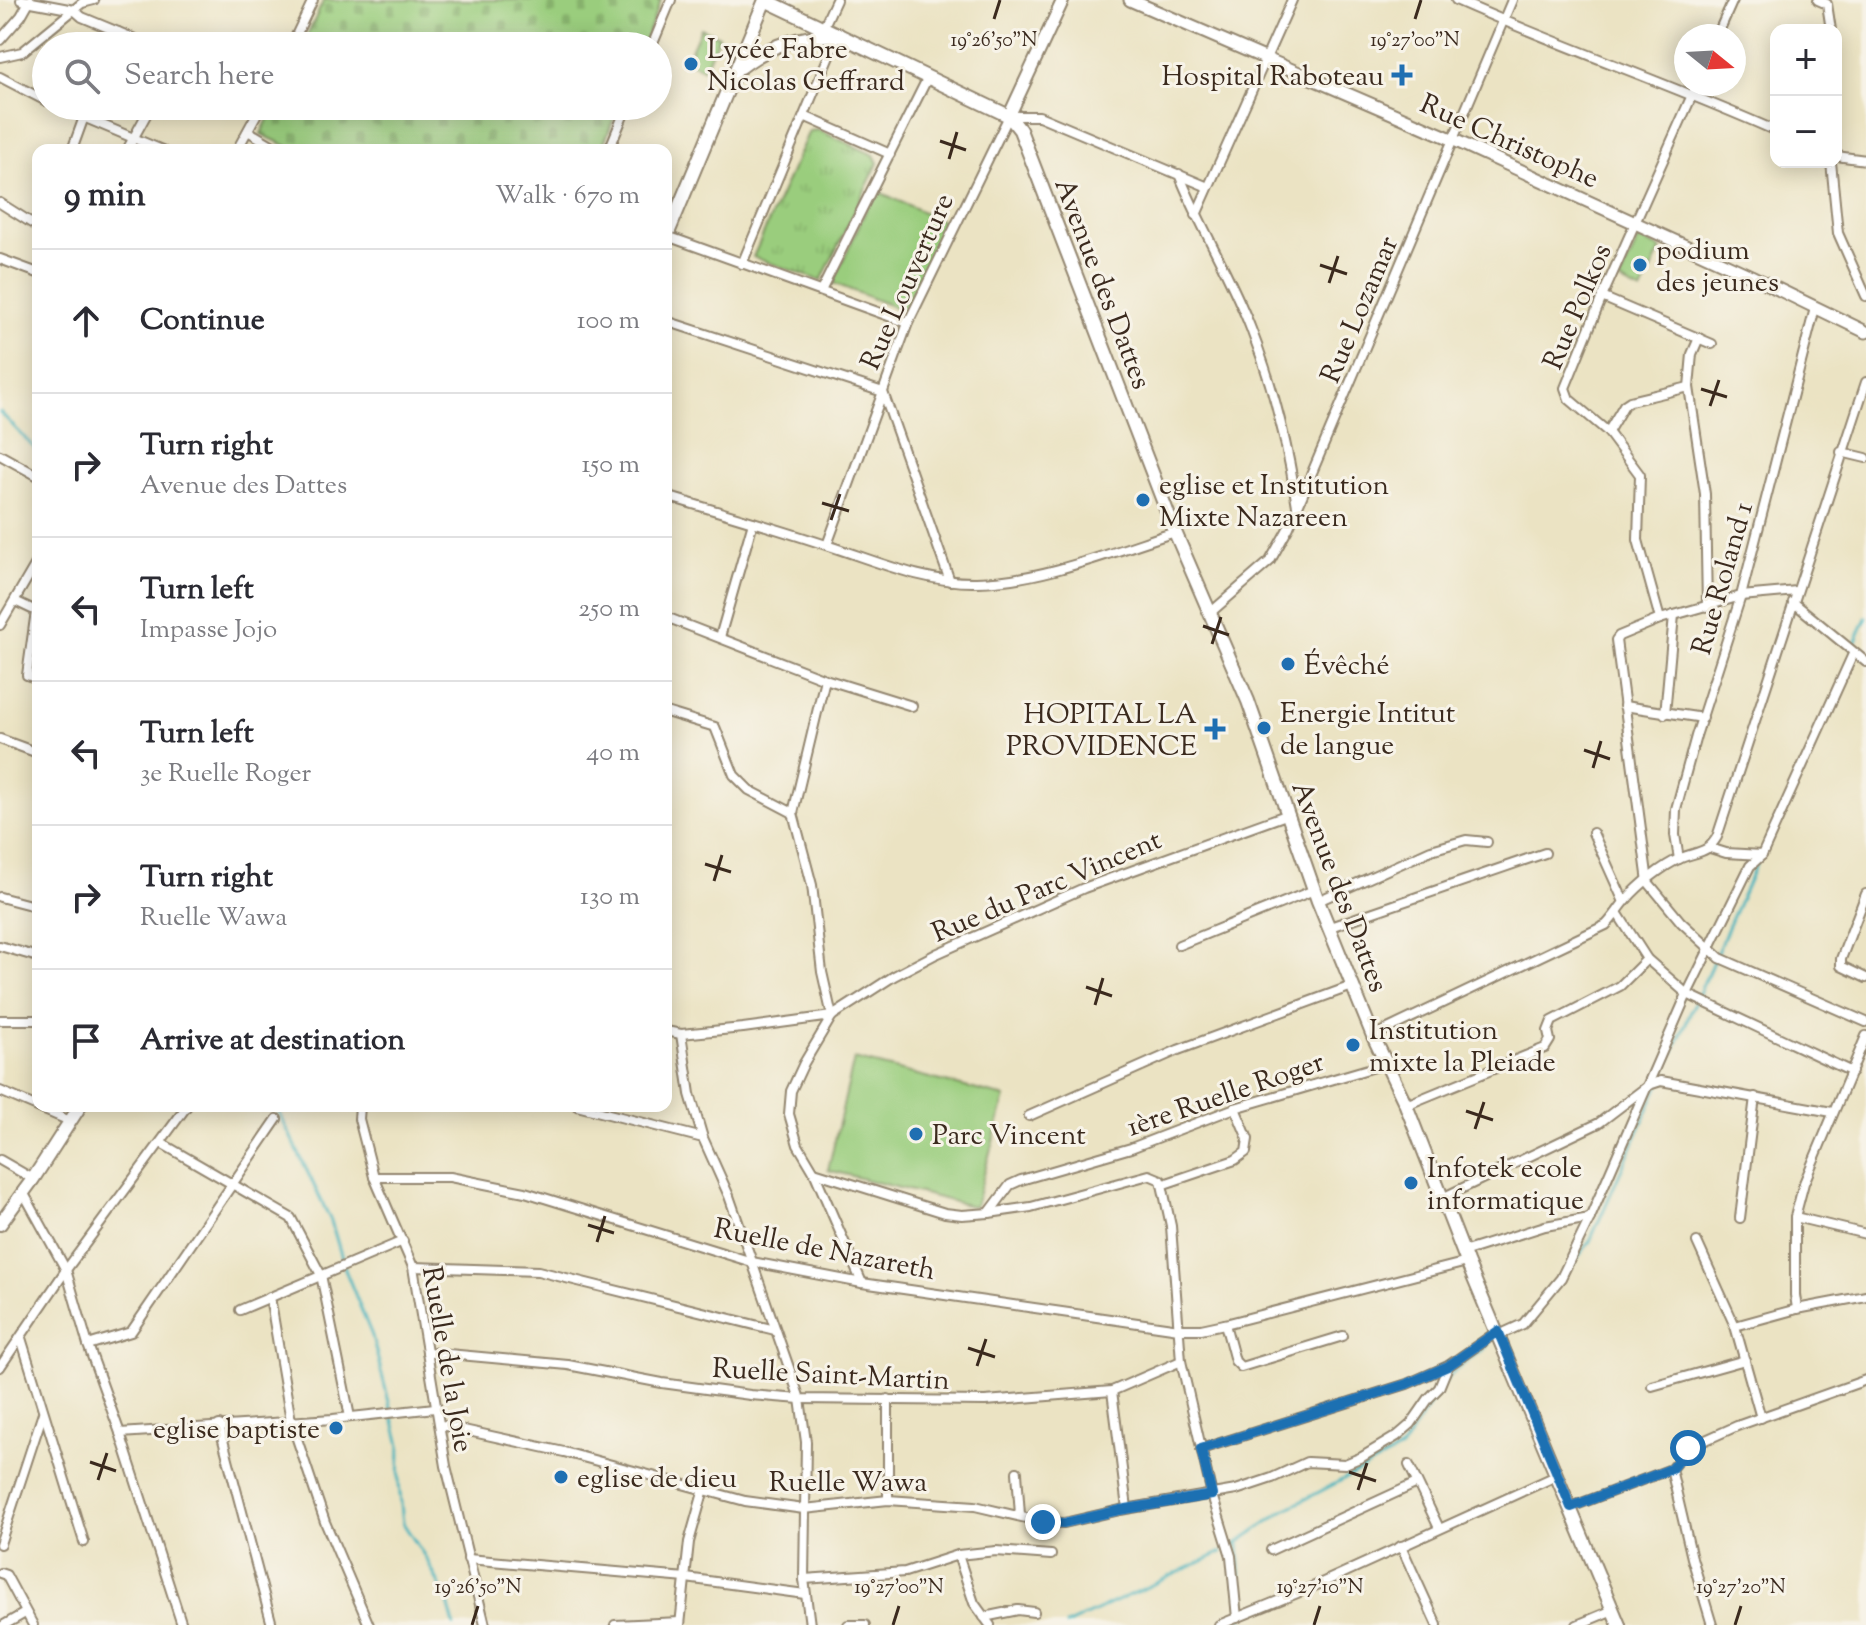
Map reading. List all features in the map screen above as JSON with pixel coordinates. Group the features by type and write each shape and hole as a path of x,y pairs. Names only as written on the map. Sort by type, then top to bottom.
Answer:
{"main road":[{"path":"672,225 765,0 1009,116"},
{"path":"738,69 756,56 796,38 838,34"},
{"name":"Avenue des Dattes","path":"1009,116 1020,130 1175,532 1248,701 1286,815 1352,986 1406,1105 1465,1257 1619,1625"},
{"path":"0,1224 76,1112"}],"street":[{"path":"21,0 74,10 118,32"},
{"path":"0,40 30,0"},
{"path":"74,10 75,0"},
{"path":"47,32 82,3 94,0"},
{"path":"298,32 313,0"},
{"path":"658,32 671,0"},
{"path":"824,26 836,0"},
{"name":"Rue Louverture","path":"827,545 908,323 1063,0"},
{"name":"Rue Christophe","path":"1130,0 1454,140 1866,332"},
{"path":"1196,215 1292,0"},
{"path":"1456,0 1674,86"},
{"name":"Rue Lozamar","path":"1210,613 1270,561 1289,527 1512,0"},
{"path":"1722,24 1733,0"},
{"path":"1818,0 1827,4 1830,24"},
{"path":"742,264 838,34"},
{"path":"0,57 22,52 32,44"},
{"path":"0,77 32,94"},
{"path":"821,291 927,79"},
{"name":"Rue Polkos","path":"1660,619 1638,540 1640,475 1608,432 1569,399 1565,388 1692,96"},
{"path":"1700,96 1770,128"},
{"path":"804,116 890,154"},
{"path":"1009,116 1039,116 1208,187"},
{"path":"74,144 81,120"},
{"path":"90,120 148,144"},
{"path":"129,144 142,120"},
{"path":"240,144 254,120"},
{"path":"611,144 621,120"},
{"path":"248,131 270,144"},
{"path":"1842,157 1866,160"},
{"path":"1832,168 1838,233 1866,296"},
{"path":"1179,173 1251,328 1288,446 1298,507"},
{"path":"0,203 32,223"},
{"path":"672,239 908,323"},
{"path":"0,259 32,271"},
{"path":"1602,297 1712,344"},
{"name":"Rue Roland 1","path":"1679,859 1675,835 1676,809 1741,596 1815,308"},
{"path":"672,323 883,392 950,581"},
{"path":"1699,338 1692,354 1689,387 1705,494 1707,607"},
{"path":"1710,848 1717,837 1866,382"},
{"path":"1608,432 1624,405 1630,401 1689,387"},
{"path":"1841,452 1866,458"},
{"path":"0,455 32,473"},
{"path":"672,498 897,569 950,581 978,582 1026,575 1096,558 1175,532"},
{"path":"720,637 753,522"},
{"path":"0,625 32,571"},
{"path":"1797,591 1741,596 1660,619 1617,638 1648,882 1681,922 1720,958 1866,1022"},
{"path":"15,601 32,609"},
{"path":"1793,602 1866,662"},
{"path":"1665,714 1674,615"},
{"path":"672,619 825,679 912,706"},
{"path":"32,639 27,675 32,677"},
{"path":"1201,1449 1407,1384 1448,1366 1498,1333 1523,1324 1561,1278 1687,994 1750,866 1762,855 1851,652"},
{"path":"825,679 793,813 812,885 822,972 832,1016 791,1091 789,1114 798,1145 814,1172 862,1283"},
{"path":"1624,706 1703,718"},
{"path":"672,714 715,727 734,775 749,790 793,813"},
{"path":"0,739 32,751"},
{"name":"Rue du Parc Vincent","path":"832,1016 894,976 936,954 1084,888 1286,815"},
{"path":"1593,833 1624,902"},
{"path":"1179,945 1431,850 1466,840 1487,842"},
{"path":"1373,1036 1606,925 1618,914 1624,902 1679,859 1710,848 1726,853 1762,855"},
{"path":"1330,927 1545,853"},
{"path":"1866,894 1841,966 1866,978"},
{"path":"0,897 32,905"},
{"path":"1618,914 1647,959 1687,994 1852,1072"},
{"path":"0,946 32,955"},
{"path":"1406,1105 1493,1072 1545,1048 1550,1040 1548,1031 1552,1021 1620,986 1647,959"},
{"path":"1029,1116 1178,1050 1352,986"},
{"path":"672,1032 681,1034 832,1016"},
{"path":"0,1020 32,1020"},
{"path":"681,1034 690,1094 703,1138 729,1196 800,1399 806,1455 804,1579 810,1625"},
{"path":"1797,1309 1795,1217 1804,1183 1866,1036"},
{"name":"1ère Ruelle Roger","path":"989,1213 1010,1185 1021,1180 1131,1148 1235,1108 1385,1064"},
{"path":"1442,1198 1599,1123 1649,1085 1661,1081 1832,1112"},
{"path":"0,1091 32,1105"},
{"path":"1740,1218 1755,1097"},
{"path":"1164,1184 1241,1157 1246,1152 1248,1139 1235,1108"},
{"path":"49,1112 70,1121"},
{"path":"0,1367 66,1270 183,1112"},
{"name":"Ruelle de la Joie","path":"360,1112 374,1177 413,1267 446,1466 485,1625"},
{"path":"601,1112 703,1138"},
{"path":"88,1345 131,1332 277,1119"},
{"path":"161,1143 291,1218 321,1275 350,1417"},
{"path":"0,1160 33,1179"},
{"path":"814,1172 945,1213 962,1215 1031,1207 1149,1175 1159,1177 1164,1184 1171,1226 1181,1361 1212,1495 1231,1556 1240,1617"},
{"name":"Ruelle de Nazareth","path":"374,1177 450,1177 525,1192 752,1262 862,1283 1179,1329 1225,1324 1465,1257 1545,1226 1590,1218"},
{"path":"23,1192 66,1270 182,1625"},
{"path":"1795,1217 1866,1234"},
{"path":"240,1310 403,1241"},
{"path":"1697,1242 1735,1326 1761,1418"},
{"path":"413,1267 538,1271 775,1330"},
{"path":"1735,1326 1797,1309 1866,1296"},
{"path":"270,1297 291,1421 325,1522 369,1625"},
{"path":"1225,1324 1235,1361 1241,1367 1343,1336"},
{"path":"21,1338 84,1542"},
{"name":"Ruelle Saint-Martin","path":"427,1352 568,1365 662,1383 800,1399 985,1401 1112,1391 1181,1361"},
{"path":"1652,1386 1745,1360"},
{"name":"Ruelle Wawa","path":"441,1425 564,1452 745,1501 804,1509 888,1500 975,1506 1043,1522 1064,1523 1127,1508 1212,1495 1272,1478 1307,1462 1345,1464 1397,1436 1411,1424 1439,1388 1448,1366"},
{"path":"1571,1507 1671,1469 1688,1448 1866,1380"},
{"path":"1112,1391 1127,1508"},
{"path":"888,1399 888,1500"},
{"path":"120,1433 435,1408"},
{"path":"0,1544 43,1412"},
{"path":"219,1425 272,1625"},
{"path":"1409,1465 1439,1528"},
{"path":"1671,1469 1712,1625"},
{"path":"1017,1472 1020,1515"},
{"path":"1219,1625 1556,1476"},
{"path":"1271,1550 1417,1483"},
{"path":"615,1625 680,1623 691,1534 704,1489"},
{"path":"1401,1546 1437,1625"},
{"path":"804,1579 905,1572 958,1555 996,1551 1051,1555"},
{"path":"958,1555 974,1603 987,1621 1001,1612 1034,1612"},
{"path":"468,1559 686,1578 805,1594"},
{"path":"0,1573 6,1575 33,1625"},
{"path":"1577,1625 1613,1610"},
{"path":"4,1625 25,1613"},
{"path":"848,1625 865,1625"}],"green space":[{"path":"324,0 661,0 648,32 309,32"},
{"path":"701,28 719,36 704,69 686,61"},
{"path":"268,120 613,120 603,144 282,144 261,134"},
{"path":"818,130 874,155 878,163 821,281 753,257 809,131"},
{"path":"875,190 945,222 904,311 833,283"},
{"name":"podium des jeunes","path":"1639,239 1661,249 1641,292 1619,281"},
{"name":"Parc Vincent","path":"854,1059 1005,1097 975,1207 828,1170"}],"waterway":[{"path":"0,412 32,446"},
{"path":"1853,648 1866,618"},
{"path":"1568,1270 1590,1241 1756,864"},
{"path":"279,1112 331,1221 346,1272 372,1336 400,1445 399,1484 403,1523 427,1560 448,1603 454,1625"},
{"path":"1446,1381 1488,1345"},
{"path":"1232,1547 1283,1511 1401,1449 1435,1397"},
{"path":"1239,1545 1242,1625"},
{"path":"1066,1625 1222,1552"}],"place":[{"name":"Lycée Fabre Nicolas Geffrard","path":"691,64"},
{"name":"Hospital Raboteau","path":"1402,75"},
{"name":"podium des jeunes","path":"1640,265"},
{"name":"eglise et Institution Mixte Nazareen","path":"1143,500"},
{"name":"Évêché","path":"1288,664"},
{"name":"Energie Intitut de langue","path":"1264,728"},
{"name":"HOPITAL LA PROVIDENCE","path":"1215,729"},
{"name":"Institution mixte la Pleiade","path":"1353,1045"},
{"name":"Parc Vincent","path":"916,1134"},
{"name":"Infotek ecole informatique","path":"1411,1183"},
{"name":"eglise baptiste","path":"336,1428"},
{"name":"eglise de dieu","path":"561,1477"}],"route":[{"path":"1043,1522 1064,1523 1212,1495 1201,1449 1407,1384 1448,1366 1498,1331 1571,1507 1671,1469 1688,1448"}]}
